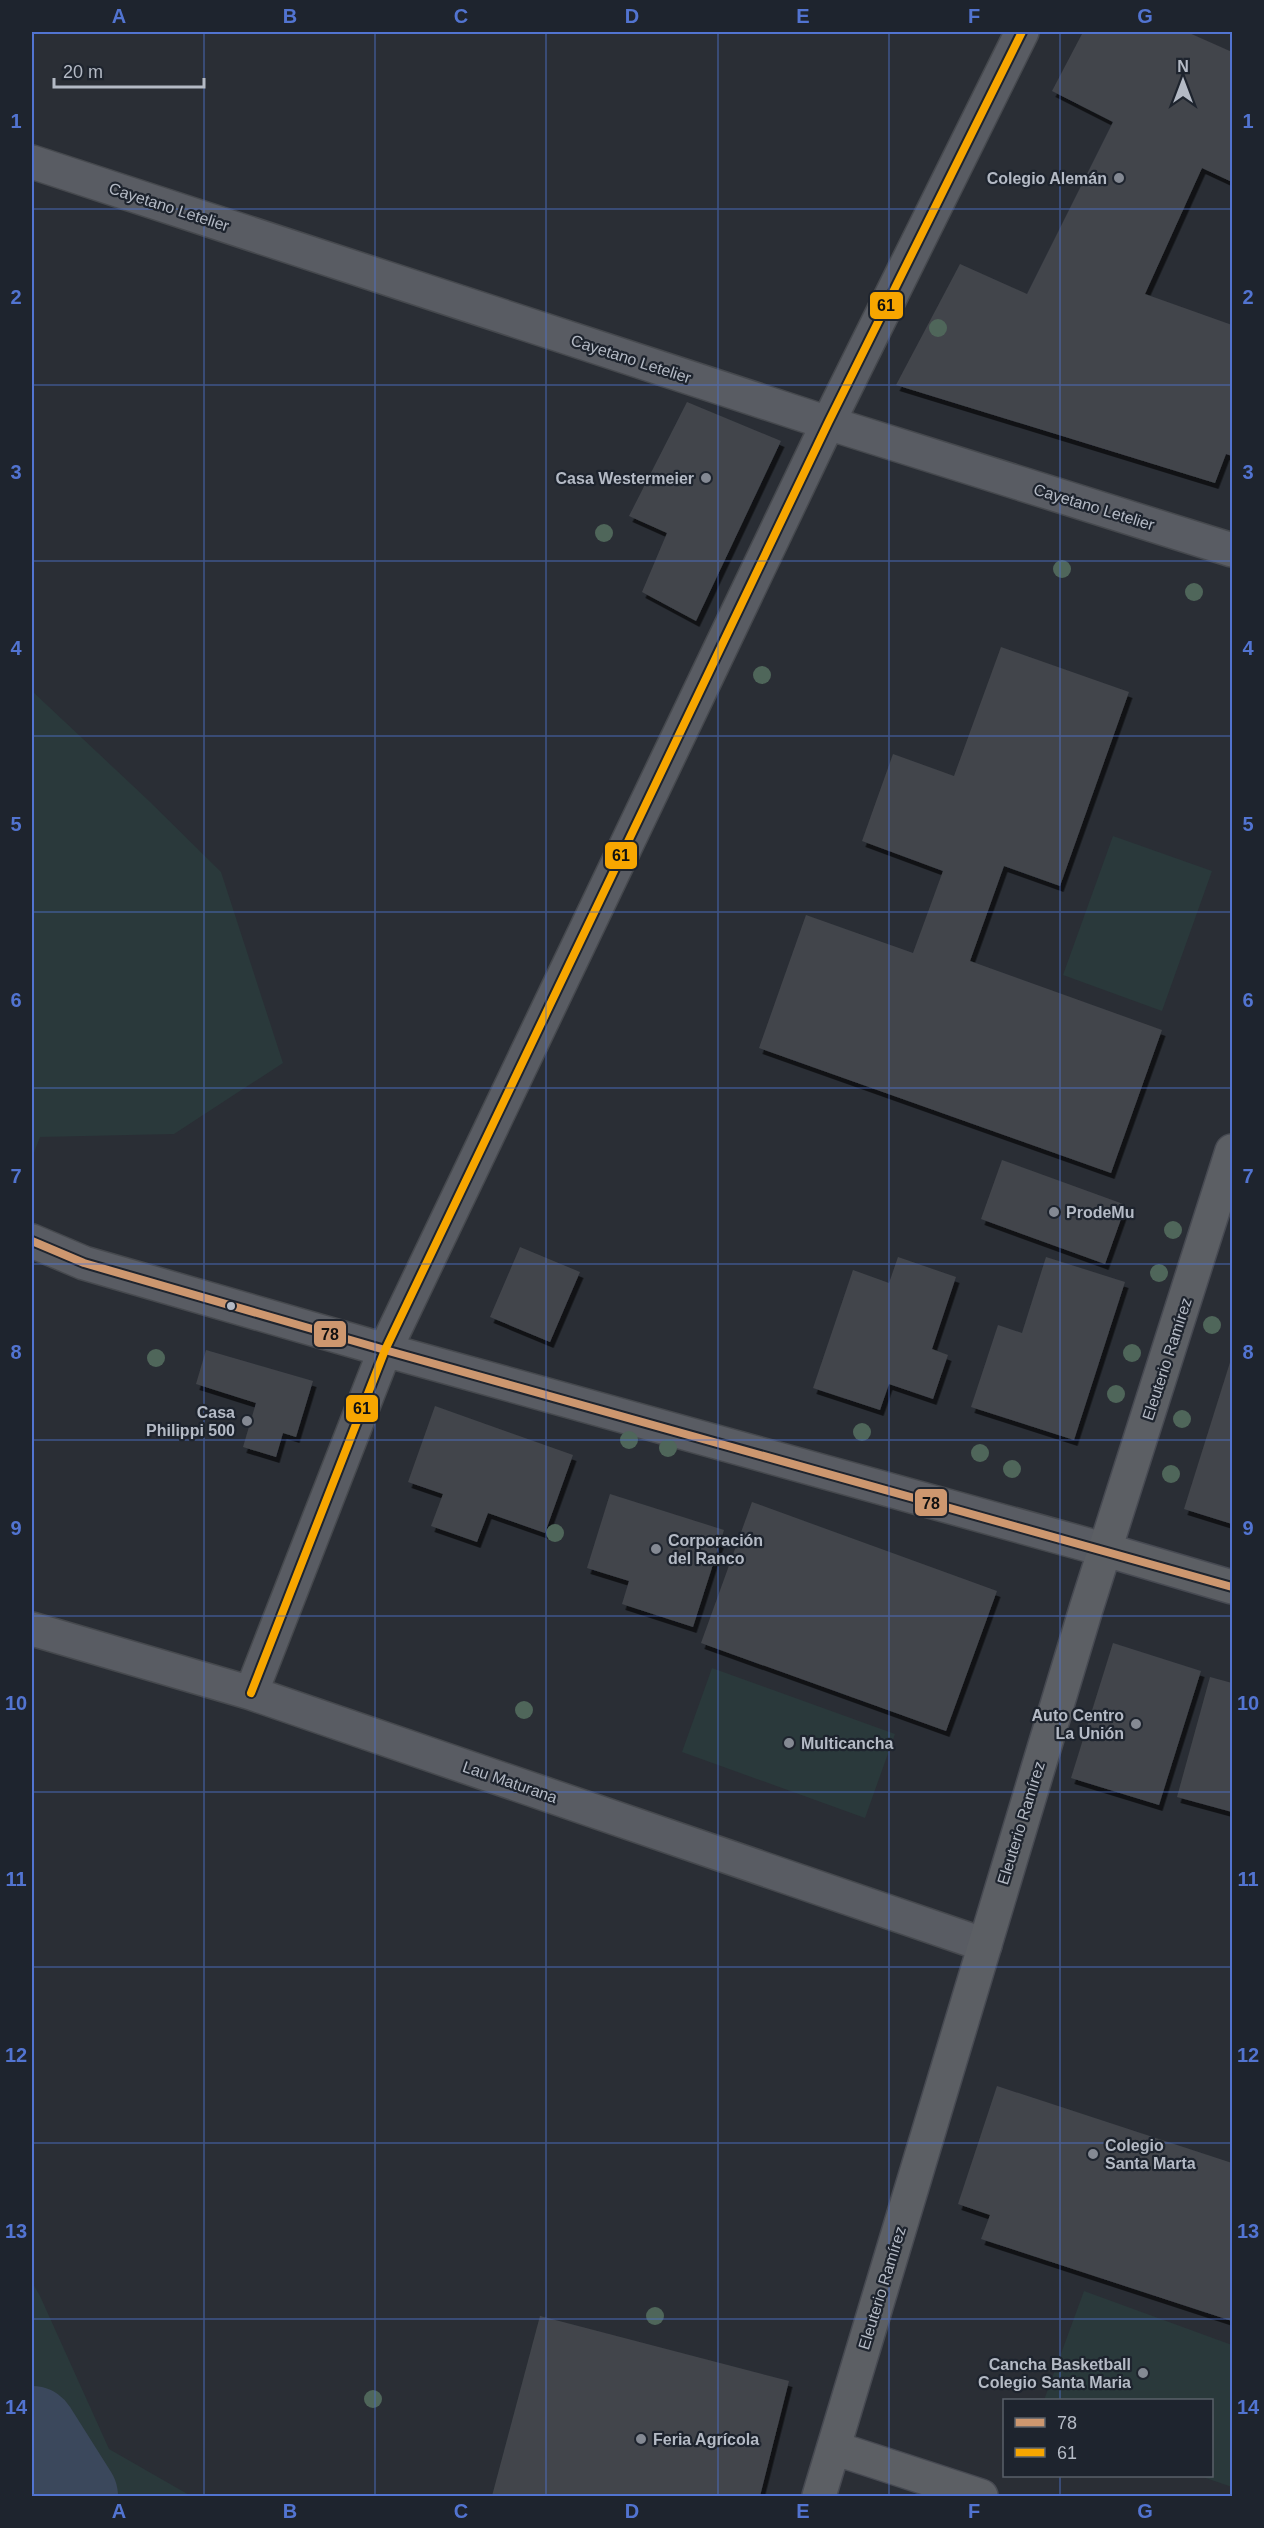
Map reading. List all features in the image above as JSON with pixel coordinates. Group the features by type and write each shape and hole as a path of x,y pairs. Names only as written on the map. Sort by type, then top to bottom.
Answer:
{"main road":[{"name":"Eleuterio Ramírez","path":"819,2496 1086,1608 1233,1151"},
{"path":"1106,1550 1233,1587"},
{"path":"834,2448 981,2496"}],"street":[{"path":"251,1694 385,1350 828,423 1022,32"},
{"name":"Cayetano Letelier","path":"32,162 828,423 1233,550"},
{"path":"32,1241 84,1263 385,1350 1106,1550"},
{"name":"Lau Maturana","path":"32,1629 251,1694 985,1945"}],"shaded area":[{"path":"32,691 221,872 283,1063 174,1134 40,1137 32,1158"},
{"path":"1113,836 1212,871 1162,1011 1063,975"},
{"name":"Multicancha","path":"712,1668 895,1734 865,1818 682,1752"},
{"path":"32,2282 109,2449 191,2496 32,2496"},
{"name":"Cancha Basketball Colegio Santa Maria","path":"1084,2291 1232,2345 1232,2487 1203,2477 1213,2477 1213,2399 1044,2399"}],"building":[{"name":"Colegio Alemán","path":"1083,32 1187,32 1232,52 1232,182 1202,168 1145,294 1232,325 1232,456 1226,454 1215,483 896,385 960,264 1027,294 1113,122 1052,91"},
{"name":"Casa Westermeier","path":"687,402 781,441 696,621 642,592 667,533 629,516"},
{"path":"1001,647 1129,692 1060,886 1004,866 970,961 1162,1030 1111,1173 759,1048 806,915 913,953 943,871 862,841 893,754 954,776"},
{"name":"ProdeMu","path":"1002,1160 1126,1205 1105,1264 981,1219"},
{"path":"520,1247 580,1272 550,1342 490,1317"},
{"path":"898,1257 956,1277 932,1349 948,1355 933,1399 889,1384 880,1410 813,1388 853,1270 889,1283"},
{"path":"1046,1257 1125,1282 1074,1440 971,1407 998,1325 1022,1333"},
{"path":"206,1350 313,1381 296,1437 283,1433 276,1457 243,1447 256,1403 196,1384"},
{"path":"1232,1356 1232,1524 1184,1509"},
{"path":"435,1406 573,1455 545,1533 488,1513 477,1542 431,1526 443,1494 408,1482"},
{"name":"Corporación del Ranco","path":"610,1494 724,1530 693,1627 622,1604 629,1581 587,1568"},
{"path":"752,1502 997,1591 946,1731 701,1643"},
{"name":"Auto Centro La Unión","path":"1113,1643 1201,1671 1159,1805 1071,1778"},
{"path":"1210,1677 1232,1683 1232,1812 1177,1797"},
{"path":"997,2086 1232,2163 1232,2321 981,2239 990,2215 958,2204"},
{"name":"Feria Agrícola","path":"540,2316 789,2381 760,2496 492,2496"}],"waterway":[{"path":"32,2431 73,2496"}],"transit line":[{"name":"61","path":"251,1693 385,1350 828,423 1022,32"},
{"name":"78","path":"32,1241 84,1263 385,1350 1232,1587"}],"place":[{"name":"Colegio Alemán","path":"1119,178"},
{"name":"Casa Westermeier","path":"706,478"},
{"name":"ProdeMu","path":"1054,1212"},
{"name":"Casa Philippi 500","path":"247,1421"},
{"name":"Corporación del Ranco","path":"656,1549"},
{"name":"Auto Centro La Unión","path":"1136,1724"},
{"name":"Multicancha","path":"789,1743"},
{"name":"Colegio Santa Marta","path":"1093,2154"},
{"name":"Cancha Basketball Colegio Santa Maria","path":"1143,2373"},
{"name":"Feria Agrícola","path":"641,2439"}]}
